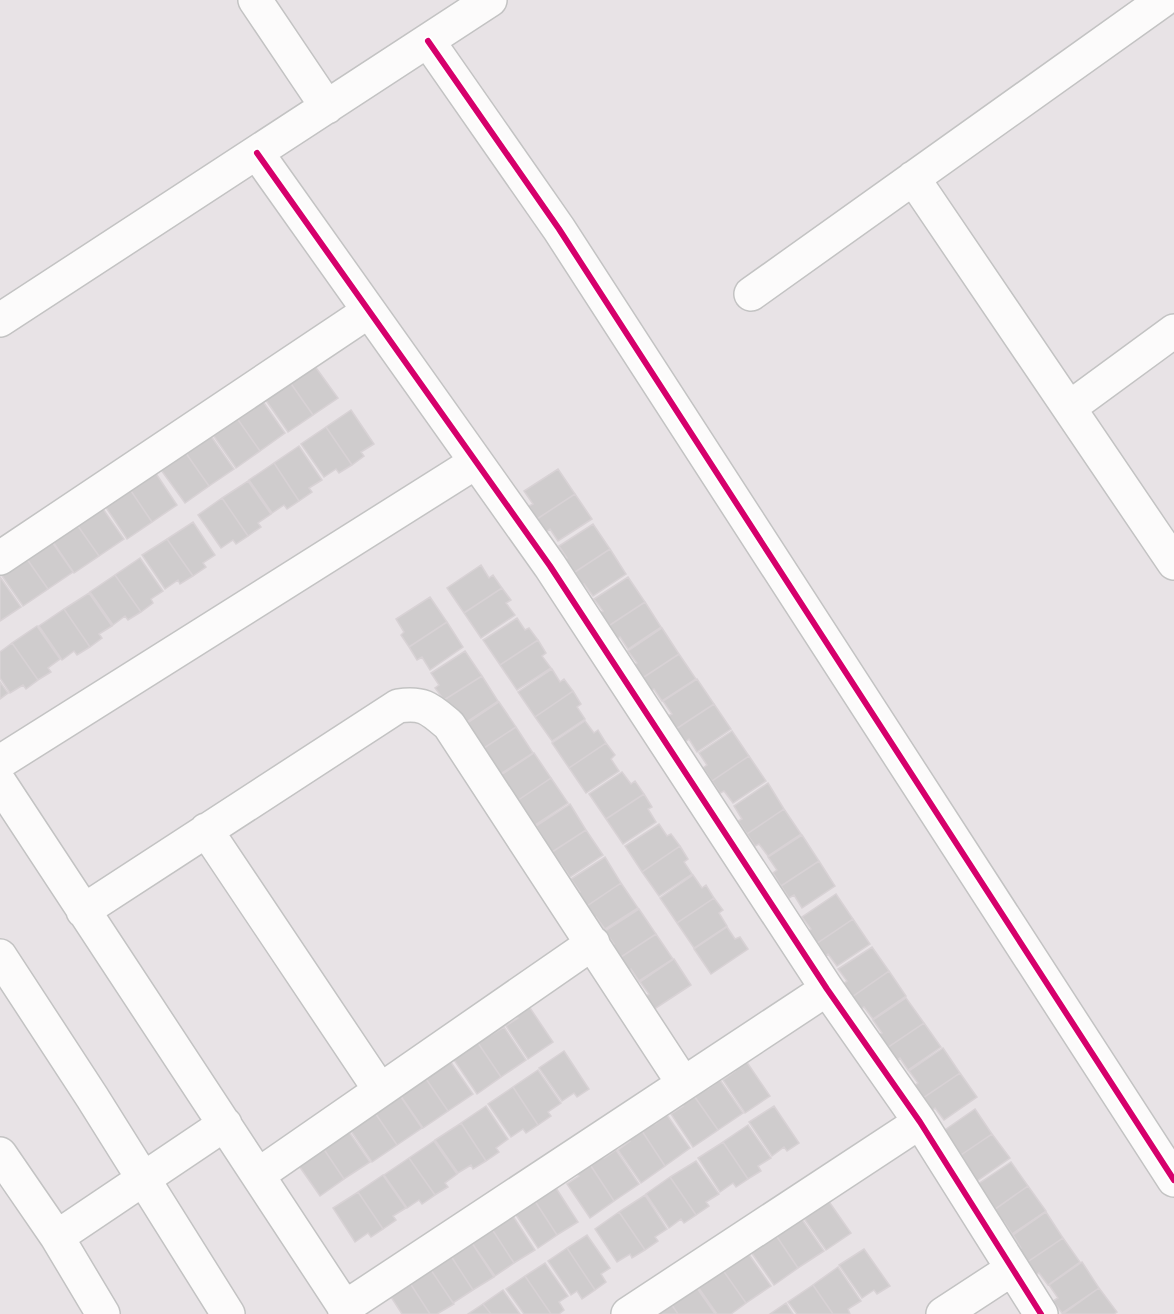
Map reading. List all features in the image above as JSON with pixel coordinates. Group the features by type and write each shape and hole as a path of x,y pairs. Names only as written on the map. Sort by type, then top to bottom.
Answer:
{"street":[{"path":"255,0 327,107"},
{"path":"0,320 490,0"},
{"path":"751,294 1163,0"},
{"path":"428,41 559,229 966,862 1174,1180"},
{"path":"257,153 550,566 827,989 920,1122 1041,1314"},
{"path":"913,178 1174,563"},
{"path":"0,558 369,311"},
{"path":"1069,408 1174,331"},
{"path":"0,762 476,462"},
{"path":"83,911 398,706 413,704 429,708 449,725 683,1083"},
{"path":"0,783 346,1311 683,1083 827,989"},
{"path":"206,830 380,1090"},
{"path":"258,1175 592,943"},
{"path":"0,956 228,1314"},
{"path":"628,1314 920,1122"},
{"path":"57,1237 225,1124"},
{"path":"0,1154 57,1237 103,1314"},
{"path":"943,1314 1012,1269"}],"building":[{"path":"314,365 338,398 313,415 287,378"},
{"path":"287,378 313,415 288,432 265,399"},
{"path":"262,400 285,433 260,451 234,414"},
{"path":"351,410 374,444 361,452 364,456 352,465 326,427"},
{"path":"234,414 260,451 236,468 213,435"},
{"path":"326,427 352,465 339,473 336,469 324,477 301,444"},
{"path":"211,436 234,469 209,486 183,449"},
{"path":"299,446 322,480 309,488 312,492 299,501 274,463"},
{"path":"183,449 209,486 185,503 161,470 174,462 171,458"},
{"path":"274,463 299,501 287,509 284,505 272,513 249,480"},
{"path":"558,469 575,494 537,519 529,506 533,504 524,491"},
{"path":"155,472 177,505 152,522 127,485"},
{"path":"248,481 271,514 258,523 261,527 248,536 222,498"},
{"path":"127,485 152,522 127,539 105,506"},
{"path":"575,494 592,519 558,541 550,529 546,532 537,519"},
{"path":"222,498 248,536 236,544 233,540 221,548 198,515"},
{"path":"101,506 124,539 99,556 73,519"},
{"path":"73,519 99,556 74,573 51,539"},
{"path":"193,522 215,555 203,563 206,567 193,576 167,539"},
{"path":"593,524 610,549 572,574 563,561 567,558 559,546"},
{"path":"50,539 73,572 48,589 22,552"},
{"path":"167,539 193,576 180,584 178,580 165,589 142,555"},
{"path":"610,549 626,574 593,596 584,584 581,587 572,574"},
{"path":"22,552 48,589 23,606 0,573"},
{"path":"140,558 163,591 151,599 153,603 141,612 115,575"},
{"path":"481,565 489,578 493,575 502,588 464,613 447,588"},
{"path":"115,575 141,612 128,620 125,616 113,625 90,592"},
{"path":"0,577 21,607 0,621"},
{"path":"628,577 645,602 607,627 598,614 603,611 594,599"},
{"path":"502,588 511,600 506,603 515,615 481,638 464,613"},
{"path":"89,593 112,626 99,634 102,638 90,647 64,609"},
{"path":"430,597 447,622 409,647 401,635 404,632 396,619"},
{"path":"645,602 661,627 628,649 620,637 616,639 607,627"},
{"path":"64,609 90,647 77,655 74,651 62,660 39,626"},
{"path":"517,618 525,630 529,628 538,640 500,665 483,640"},
{"path":"447,622 463,647 430,670 422,657 417,660 409,647"},
{"path":"37,626 60,659 48,668 51,672 38,680 12,643"},
{"path":"662,628 679,654 641,679 633,666 637,663 628,651"},
{"path":"538,640 546,653 542,656 551,668 517,690 500,665"},
{"path":"12,643 38,680 26,689 23,685 10,693 0,678 0,652"},
{"path":"465,651 482,676 444,700 435,688 439,685 431,673"},
{"path":"679,654 696,679 662,701 654,689 650,691 641,679"},
{"path":"552,669 560,682 564,679 573,691 535,717 518,692"},
{"path":"482,676 498,701 465,723 444,700"},
{"path":"697,679 714,704 676,729 668,716 672,714 663,701"},
{"path":"0,682 8,693 0,699"},
{"path":"573,691 581,704 577,707 585,719 552,741 535,717"},
{"path":"499,702 516,727 478,752 466,724"},
{"path":"714,704 731,729 697,752 689,739 685,742 676,729"},
{"path":"585,721 594,733 598,730 606,743 569,768 552,743"},
{"path":"516,727 533,753 499,775 478,752"},
{"path":"732,731 749,756 712,781 703,768 707,765 699,753"},
{"path":"606,743 615,755 611,759 619,771 586,793 569,768"},
{"path":"534,753 551,778 514,803 501,775"},
{"path":"749,756 766,781 733,803 724,791 720,793 712,781"},
{"path":"622,772 631,784 635,781 644,794 606,819 589,794"},
{"path":"551,778 568,803 535,825 526,813 522,816 514,803"},
{"path":"768,783 784,809 747,834 738,821 742,819 734,806"},
{"path":"644,794 652,807 648,809 656,822 623,844 606,819"},
{"path":"570,804 586,830 549,854 540,842 544,839 536,826"},
{"path":"784,809 801,834 768,856 759,844 755,846 747,834"},
{"path":"659,824 667,836 671,834 680,846 642,872 625,846"},
{"path":"586,830 603,855 570,877 561,864 557,867 549,854"},
{"path":"802,835 819,861 781,886 773,873 777,870 768,857"},
{"path":"680,846 688,859 684,862 692,874 659,896 642,872"},
{"path":"605,857 621,883 584,908 575,894 580,892 571,879"},
{"path":"819,861 835,886 802,908 794,895 789,898 781,886"},
{"path":"693,875 702,888 706,885 714,898 677,923 660,898"},
{"path":"621,883 638,908 605,929 596,917 592,920 584,908"},
{"path":"836,894 853,919 816,944 807,932 811,929 802,917"},
{"path":"714,898 723,910 719,913 727,926 694,948 677,923"},
{"path":"639,909 656,934 618,959 610,946 614,944 605,931"},
{"path":"853,919 870,944 837,966 828,954 824,957 816,944"},
{"path":"727,927 735,939 740,937 748,949 711,974 694,949"},
{"path":"656,934 673,959 639,981 631,969 627,972 618,959"},
{"path":"872,947 889,971 852,997 843,984 847,981 838,969"},
{"path":"674,959 691,985 653,1010 645,997 649,994 640,982"},
{"path":"889,971 906,996 873,1019 864,1007 860,1009 852,997"},
{"path":"906,998 924,1023 887,1048 878,1035 882,1033 873,1020"},
{"path":"528,1005 553,1042 528,1059 506,1026 518,1018 515,1014"},
{"path":"924,1023 941,1047 908,1070 900,1058 895,1061 887,1048"},
{"path":"504,1027 526,1060 501,1077 476,1040 488,1031 491,1035"},
{"path":"476,1040 501,1077 477,1094 454,1060 466,1052 463,1048"},
{"path":"943,1048 960,1073 923,1098 914,1086 918,1083 909,1071"},
{"path":"564,1051 589,1089 577,1097 574,1093 562,1101 539,1068"},
{"path":"744,1058 770,1096 745,1113 723,1080 735,1071 732,1067"},
{"path":"450,1061 473,1094 448,1111 422,1073"},
{"path":"538,1070 561,1103 548,1112 551,1116 538,1125 513,1087"},
{"path":"422,1073 448,1111 423,1128 400,1095"},
{"path":"960,1073 977,1097 944,1120 935,1108 931,1111 923,1098"},
{"path":"720,1080 743,1113 718,1130 692,1093 705,1084 708,1089"},
{"path":"513,1087 538,1125 526,1133 523,1129 511,1137 488,1104"},
{"path":"692,1093 718,1130 693,1147 671,1114 683,1106 680,1102"},
{"path":"399,1094 422,1128 397,1145 371,1107"},
{"path":"486,1106 508,1139 496,1148 499,1152 486,1161 461,1123"},
{"path":"774,1106 799,1143 787,1151 784,1147 772,1156 749,1122"},
{"path":"371,1107 397,1145 372,1162 349,1128"},
{"path":"975,1109 992,1134 955,1159 942,1132"},
{"path":"667,1115 690,1148 665,1166 640,1128 652,1120 655,1124"},
{"path":"461,1123 486,1161 473,1169 471,1165 458,1173 435,1140"},
{"path":"748,1125 771,1158 758,1166 761,1171 748,1179 723,1142"},
{"path":"640,1128 665,1166 641,1183 618,1150 630,1141 627,1137"},
{"path":"347,1129 370,1162 344,1179 319,1142"},
{"path":"992,1134 1010,1158 977,1181 955,1159"},
{"path":"434,1141 457,1174 445,1183 448,1187 435,1195 409,1158"},
{"path":"319,1142 344,1179 320,1196 297,1163"},
{"path":"723,1142 748,1179 736,1187 733,1183 720,1192 698,1158"},
{"path":"616,1150 639,1184 614,1201 589,1163 601,1155 604,1158"},
{"path":"409,1158 435,1195 422,1204 419,1200 407,1208 384,1175"},
{"path":"696,1161 719,1194 706,1202 709,1206 696,1215 670,1177"},
{"path":"1011,1162 1028,1186 991,1212 978,1184"},
{"path":"589,1163 614,1201 590,1218 567,1184 579,1176 576,1172"},
{"path":"383,1175 406,1208 393,1216 396,1220 383,1229 358,1192"},
{"path":"670,1177 696,1215 684,1223 681,1219 669,1228 646,1194"},
{"path":"1028,1186 1046,1211 1012,1234 1004,1222 1000,1224 991,1212"},
{"path":"556,1188 578,1222 557,1235 531,1195 546,1194"},
{"path":"358,1192 383,1229 371,1237 368,1233 355,1242 333,1208"},
{"path":"531,1195 557,1235 538,1248 516,1215 525,1209 520,1202"},
{"path":"645,1195 667,1229 655,1237 658,1241 645,1250 619,1212"},
{"path":"825,1196 851,1233 826,1250 803,1217"},
{"path":"619,1212 645,1250 632,1258 630,1254 617,1262 595,1229"},
{"path":"1046,1212 1063,1238 1026,1263 1013,1235"},
{"path":"513,1216 535,1250 514,1263 488,1223"},
{"path":"801,1218 824,1251 798,1268 773,1231"},
{"path":"488,1223 514,1263 495,1276 472,1243 481,1237"},
{"path":"773,1231 798,1268 774,1285 751,1252"},
{"path":"587,1235 610,1268 601,1274 606,1282 595,1290 567,1248"},
{"path":"1063,1238 1080,1262 1048,1285 1039,1273 1035,1275 1026,1263"},
{"path":"472,1243 494,1277 473,1290 447,1250"},
{"path":"567,1248 595,1290 582,1299 577,1291 571,1295 548,1261"},
{"path":"864,1249 890,1286 877,1294 874,1290 862,1298 839,1265"},
{"path":"447,1250 473,1290 453,1303 431,1270"},
{"path":"748,1253 771,1286 746,1303 720,1266"},
{"path":"1082,1262 1099,1288 1062,1313 1053,1301 1058,1298 1049,1285"},
{"path":"545,1263 568,1296 559,1302 564,1310 559,1314 551,1314 525,1276"},
{"path":"720,1266 746,1303 731,1314 717,1314 698,1287"},
{"path":"838,1267 861,1301 848,1309 850,1314 833,1314 813,1285"},
{"path":"431,1270 454,1304 437,1314 430,1314 406,1277"},
{"path":"525,1276 551,1314 524,1314 506,1289"},
{"path":"406,1277 430,1314 402,1314 391,1297 400,1291"},
{"path":"813,1285 833,1314 797,1314 788,1302"},
{"path":"697,1288 715,1314 678,1314 669,1301"},
{"path":"1099,1288 1117,1312 1114,1314 1063,1314"},
{"path":"503,1290 520,1314 491,1314 483,1304"},
{"path":"669,1301 678,1314 659,1314 657,1310"},
{"path":"786,1303 793,1314 770,1314"},
{"path":"483,1304 491,1314 468,1314"}],"cycle path":[{"path":"428,41 559,229 1174,1180"},
{"path":"257,153 550,566 827,989 920,1122 1041,1314"}]}
